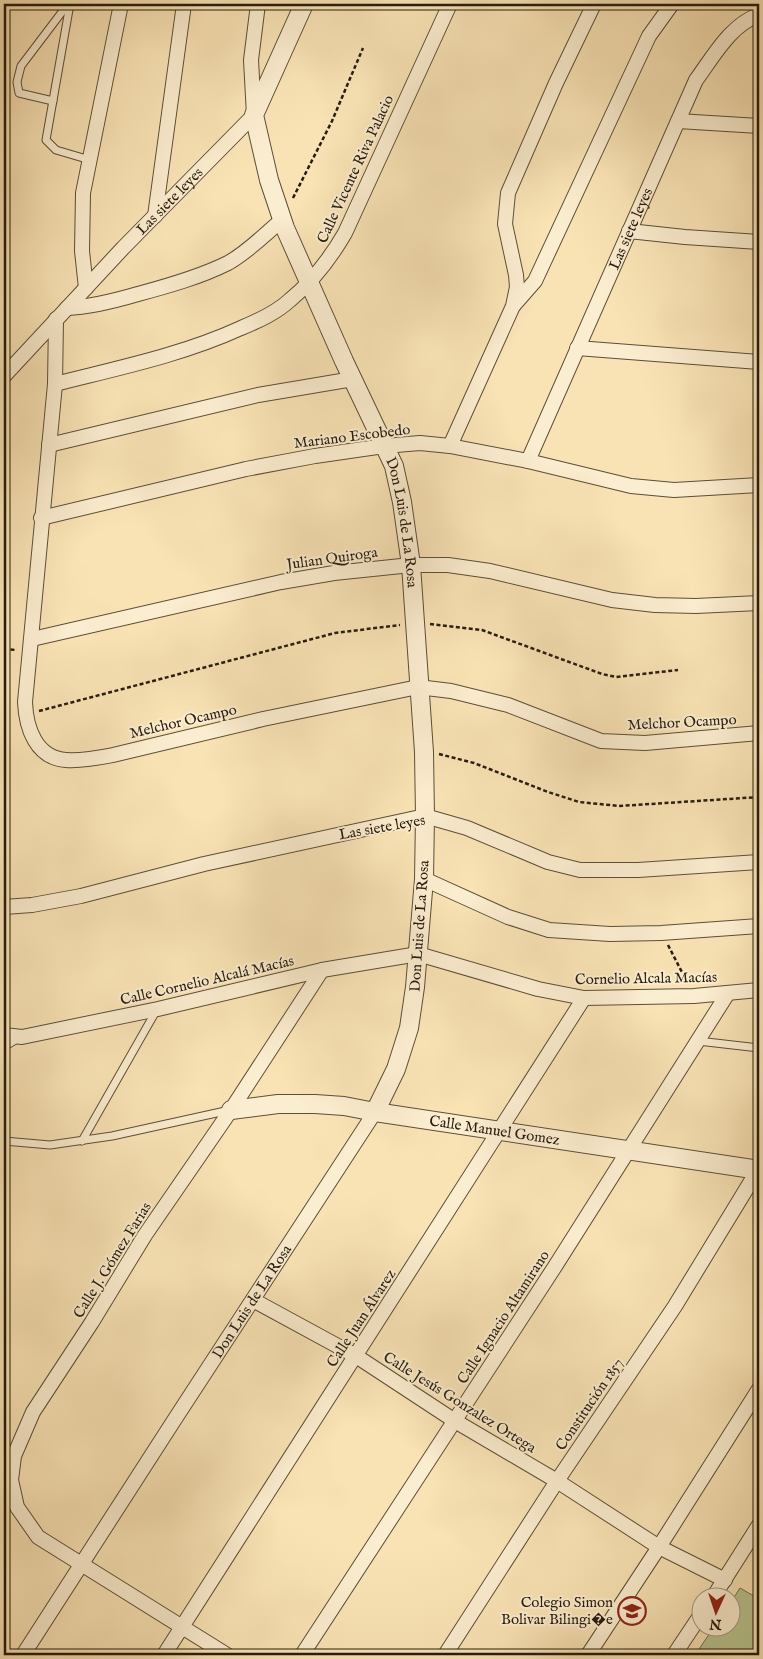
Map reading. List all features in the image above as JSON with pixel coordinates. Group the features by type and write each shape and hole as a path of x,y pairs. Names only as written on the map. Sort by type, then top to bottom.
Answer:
{"street":[{"path":"86,288 82,251 84,193 121,4"},
{"path":"155,216 184,4"},
{"path":"254,115 251,60 258,4"},
{"name":"Las siete leyes","path":"4,376 56,319 254,115 304,4"},
{"name":"Calle Vicente Riva Palacio","path":"55,384 168,354 221,337 262,319 289,302 309,283 328,261 345,233 450,4"},
{"path":"514,306 517,287 516,275 505,224 508,193 556,83 594,4"},
{"path":"450,446 514,306 535,281 649,36 672,4"},
{"name":"Las siete leyes","path":"528,462 696,80 720,46 735,30 752,17 759,15"},
{"name":"Don Luis de La Rosa","path":"23,1655 80,1564 374,1112 396,1069 409,1028 418,954 424,879 425,816 424,752 410,565 402,502 394,466 309,283 282,220 269,180 254,115"},
{"path":"678,121 759,126"},
{"path":"67,308 85,307 118,300 199,275 229,262 282,220"},
{"path":"629,231 759,242"},
{"name":"Melchor Ocampo","path":"56,319 55,384 26,692 26,715 32,737 46,753 65,760 113,755 263,719 418,687 451,691 508,704 601,740 645,743 759,733"},
{"path":"577,348 759,362"},
{"path":"49,445 258,395 353,379"},
{"name":"Mariano Escobedo","path":"42,518 246,469 315,456 420,443 450,446 631,486 674,490 759,485"},
{"name":"Julian Quiroga","path":"32,639 281,582 334,573 410,565 448,564 490,571 597,597 646,604 696,606 759,603"},
{"name":"Las siete leyes","path":"4,906 32,905 80,896 204,864 425,816 467,828 548,862 580,870 638,870 759,862"},
{"path":"424,879 508,917 549,930 610,934 661,933 759,926"},
{"name":"Calle Cornelio Alcalá Macías","path":"4,1035 22,1037 158,1009 322,970 418,954"},
{"name":"Cornelio Alcala Macías","path":"418,954 538,990 584,998 694,996 759,990"},
{"name":"Calle J. Gómez Farias","path":"227,1655 38,1537 17,1507 11,1480 14,1456 32,1412 92,1322 145,1236 322,970"},
{"name":"Calle Ignacio Altamirano","path":"302,1655 630,1150 728,993"},
{"name":"Calle Juan Álvarez","path":"164,1655 584,998"},
{"name":"Calle Manuel Gomez","path":"230,1110 278,1104 344,1106 759,1170"},
{"name":"Constitución 1857","path":"445,1655 557,1481 675,1306 759,1170"},
{"name":"Calle Jesús Gonzalez Ortega","path":"253,1300 356,1356 455,1421 557,1481 659,1547 725,1580"},
{"path":"588,1655 759,1389"},
{"path":"721,1586 759,1525"},
{"path":"674,1655 690,1631"}],"lane":[{"path":"53,101 19,93 17,82 21,66 69,4"},
{"path":"69,4 46,140 56,150 90,160"},
{"path":"82,1140 158,1009"},
{"path":"4,1047 22,1037"},
{"path":"698,1041 759,1048"},
{"path":"4,1141 50,1145 112,1136 230,1110"}],"path":[{"path":"282,220 332,120 363,48"},
{"path":"26,715 335,633 414,624 438,624 482,630 602,674 616,677 678,670"},
{"path":"424,752 474,763 579,802 619,806 759,796"},
{"path":"661,933 694,996"}],"green space":[{"path":"740,1588 759,1599 759,1655 695,1655 708,1636 740,1636"}],"place":[{"name":"Colegio Simon Bolivar Bilingi�e","path":"632,1611"}]}
